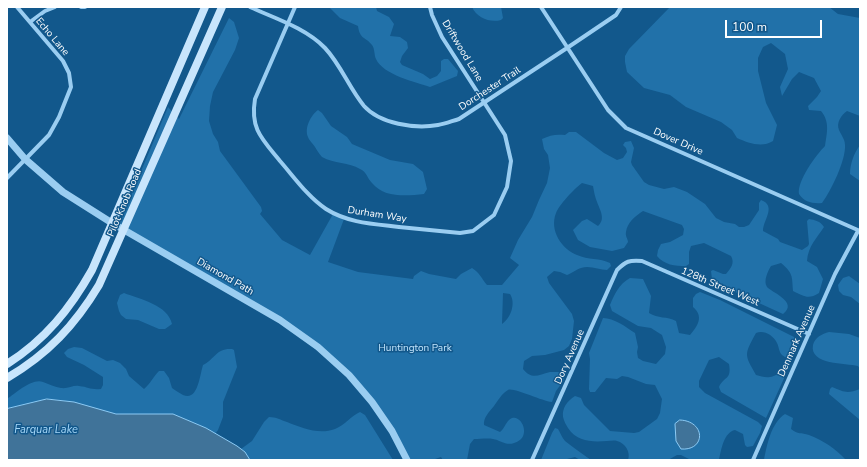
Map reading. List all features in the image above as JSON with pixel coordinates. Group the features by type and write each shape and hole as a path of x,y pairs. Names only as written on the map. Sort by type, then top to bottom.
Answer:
{"main road":[{"name":"Pilot Knob Road","path":"7,364 36,343 58,321 73,302 92,270 205,7"},
{"name":"Pilot Knob Road","path":"7,378 28,365 59,339 80,315 99,285 222,7"}],"street":[{"name":"Echo Lane","path":"7,178 49,135 59,117 71,87 69,73 62,61 17,7"},
{"path":"30,22 45,10 55,7"},
{"name":"Dorchester Trail","path":"250,7 307,34 324,47 337,62 364,106 374,115 386,121 418,126 439,125 459,119 616,15 621,7"},
{"name":"Durham Way","path":"295,7 255,99 253,111 254,124 262,140 311,197 325,209 342,218 361,222 460,233 473,231 494,215 507,187 511,162 505,135 484,102"},
{"name":"Driftwood Lane","path":"430,7 442,37 484,102"},
{"name":"Dover Drive","path":"540,7 608,110 626,128 859,231"},
{"name":"Diamond Path","path":"7,138 25,160 63,192 112,223 280,320 318,347 349,375 372,402 392,431 407,460"},
{"name":"Denmark Avenue","path":"754,460 835,274 859,231"},
{"name":"128th Street West","path":"624,263 632,260 642,261 809,334"},
{"name":"Dory Avenue","path":"532,460 617,270 624,263"}],"green space":[{"path":"329,7 376,7 377,11 389,17 394,24 390,36 400,37 407,42 408,48 402,56 400,62 402,65 423,74 430,79 437,76 441,71 441,61 448,59 458,71 457,76 430,87 392,74 380,65 375,57 373,47 361,36 358,26 340,18"},
{"path":"472,7 501,7 503,18 497,21 484,19 474,11"},
{"path":"670,7 829,7 838,14 860,18 860,116 847,111 840,119 838,127 844,141 845,151 830,191 822,203 809,202 803,199 799,194 799,189 804,175 817,155 825,146 827,127 826,119 821,111 809,110 808,106 821,91 814,78 799,72 792,79 782,96 780,87 788,69 785,54 771,43 763,47 758,58 758,71 766,103 777,125 773,141 769,143 750,143 737,138 732,130 721,122 686,107 670,95 644,88 627,72 625,56 629,49"},
{"name":"Huntington Park","path":"229,18 234,22 239,38 235,50 213,92 209,121 213,134 218,142 220,151 261,207 262,211 260,214 282,240 310,255 333,214 344,219 328,262 358,272 413,279 414,276 421,271 456,279 461,274 472,268 479,274 487,285 502,285 519,265 510,258 518,240 532,217 547,183 550,168 548,155 544,149 542,139 553,135 565,135 569,132 576,132 604,153 617,160 623,158 627,152 623,145 625,142 631,141 634,148 631,162 644,182 664,189 674,187 687,192 705,204 716,218 724,222 735,224 739,227 749,225 759,210 759,203 761,200 766,203 769,210 763,231 778,239 780,242 802,250 809,244 807,221 809,219 819,222 824,227 809,251 807,261 817,267 823,279 819,293 809,297 793,291 790,272 781,263 771,266 766,276 766,285 788,305 787,310 783,314 737,293 712,279 711,271 713,270 726,274 733,261 731,256 704,243 691,246 689,252 689,264 686,266 666,263 660,259 657,256 661,244 670,242 683,235 684,229 682,225 643,211 634,217 628,226 626,233 628,242 624,248 612,251 590,247 578,240 573,230 582,221 587,219 598,226 602,220 602,214 593,186 582,183 567,197 556,213 554,226 556,233 562,244 572,252 581,257 606,261 610,263 611,266 607,270 584,267 567,275 554,271 547,277 549,283 572,314 574,321 572,339 569,346 564,350 545,355 532,356 524,361 523,369 532,376 550,372 563,372 564,380 556,391 552,402 515,390 508,390 502,395 487,415 484,420 484,425 500,432 509,420 513,418 517,419 521,422 524,431 520,440 508,444 491,439 474,439 470,444 467,460 443,460 441,457 432,460 407,460 378,412 337,366 279,321 118,226 168,107 179,119","holes":["503,293 510,294 513,302 512,310 508,318 502,324"]},
{"path":"318,110 322,113 331,126 347,137 352,144 390,160 413,164 423,172 427,189 424,194 389,194 377,188 362,170 351,165 331,161 322,157 309,139 307,133 309,122"},
{"path":"860,145 860,181 850,174 853,159"},
{"path":"849,276 860,284 860,304 851,297 843,295 839,291 838,285 843,278"},
{"path":"630,278 643,279 651,296 649,313 676,321 679,333 690,335 697,325 699,317 693,307 693,298 700,292 720,300 798,339 796,350 792,356 789,357 782,355 775,340 771,336 762,332 756,333 749,346 747,354 749,363 756,375 768,377 780,373 786,374 766,418 721,392 719,387 728,375 730,369 729,364 719,357 709,360 699,381 699,387 705,393 758,422 762,426 753,446 747,447 745,445 743,434 735,430 728,434 722,447 719,460 691,460 681,455 677,455 668,460 628,460 628,451 620,442 580,439 568,428 563,417 563,411 567,402 575,396 581,398 584,405 610,431 639,432 657,419 660,413 662,399 655,385 646,384 622,376 617,379 606,378 595,392 590,392 589,389 589,353 603,318 616,321 635,333 638,347 638,358 643,361 656,364 665,354 666,347 662,335 651,328 638,326 612,311 610,305 615,294 623,283"},
{"path":"124,293 145,300 159,307 169,317 172,324 165,329 159,329 138,320 126,319 121,315 117,303 120,295"},
{"path":"829,332 849,334 860,338 860,369 858,366 822,360 813,352 815,340 819,336"},
{"path":"74,347 82,348 107,361 113,360 120,363 126,369 129,376 144,389 159,371 164,371 169,378 172,388 183,395 188,396 192,395 198,386 203,365 222,350 234,350 237,367 223,402 223,417 218,430 215,434 206,428 173,414 116,414 61,400 47,399 7,409 7,399 34,382 39,381 61,388 82,386 101,389 103,385 103,377 84,365 67,357 64,353 68,349"},
{"path":"832,387 846,392 852,392 860,389 860,420 829,394"},
{"path":"360,412 365,415 393,460 250,460 241,449 252,441 269,417 317,431 329,431 339,427"},
{"path":"785,414 793,418 791,429 793,431 809,435 824,442 846,460 764,460 768,441 773,429 780,418"},
{"path":"555,428 558,429 565,441 591,460 580,460 575,457 563,460 541,460"}],"water":[{"name":"Farquar Lake","path":"47,399 74,402 116,414 173,414 206,428 237,446 245,452 250,460 7,460 7,409"},
{"path":"680,420 695,425 700,436 699,441 689,448 681,449 676,441 675,424"}]}
